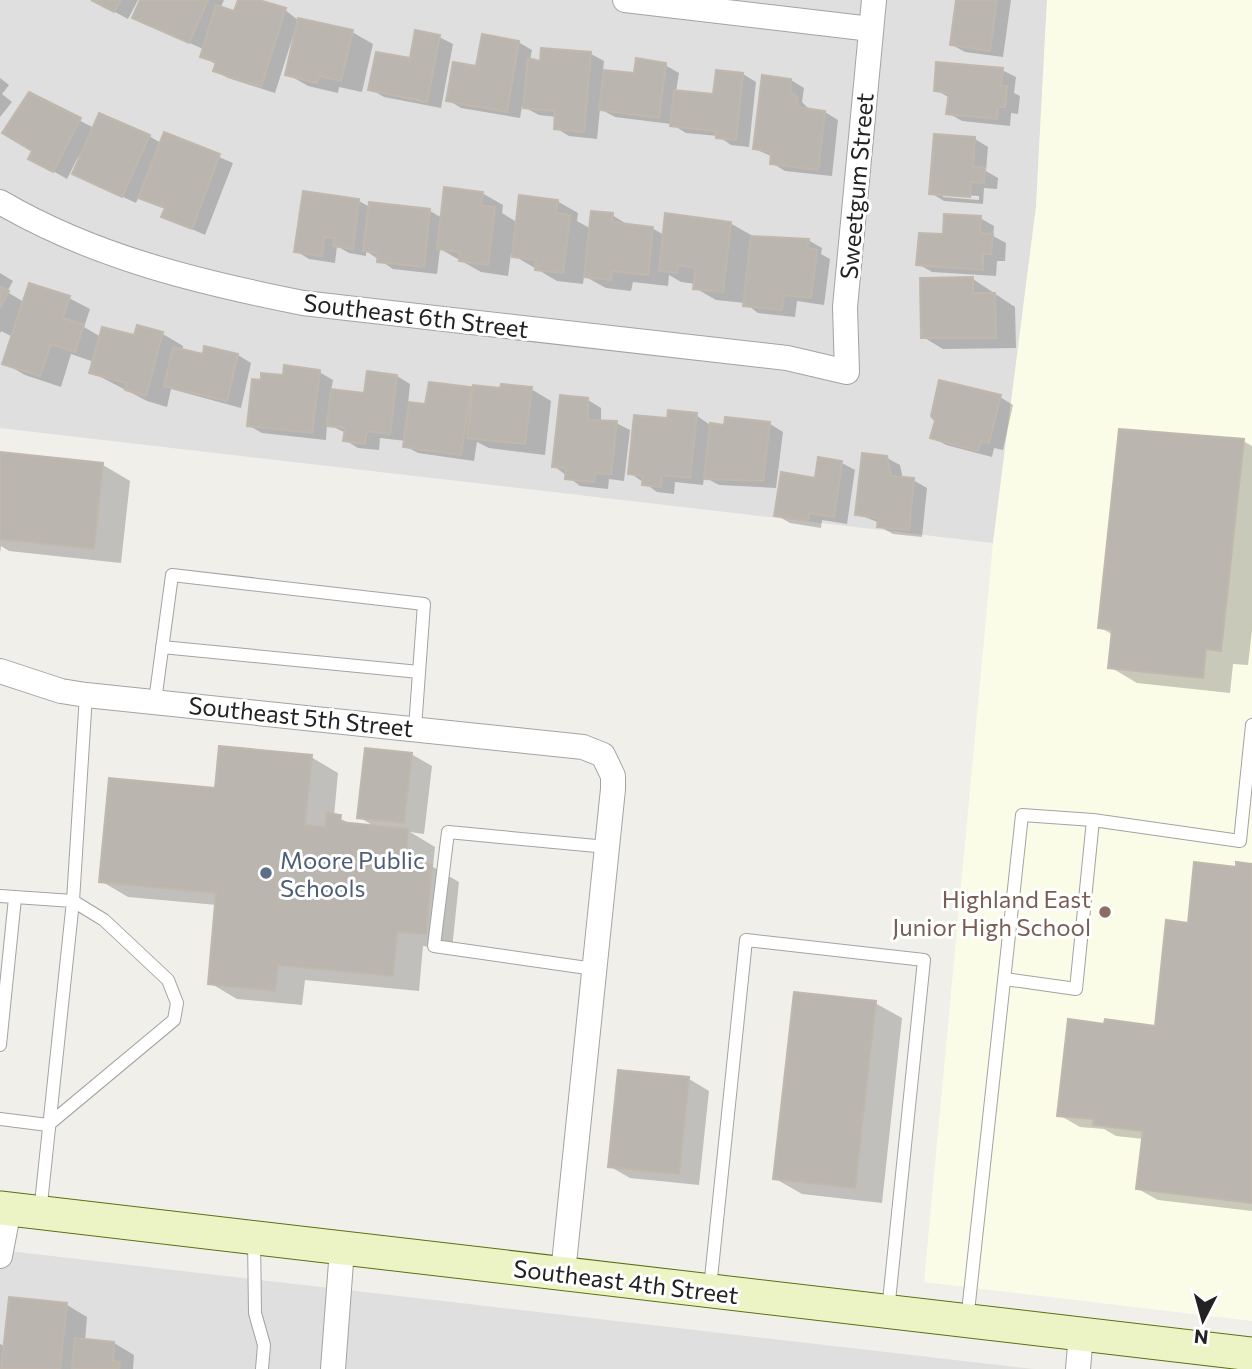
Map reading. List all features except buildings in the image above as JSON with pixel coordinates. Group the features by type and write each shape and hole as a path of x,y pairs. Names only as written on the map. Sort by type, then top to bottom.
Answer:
{"main road":[{"name":"Southeast 4th Street","path":"17,1210 1081,1334 1245,1350"}],"street":[{"path":"625,0 870,29"},
{"name":"Sweetgum Street","path":"847,372 845,307 874,0"},
{"name":"Southeast 6th Street","path":"0,202 73,239 141,265 231,289 303,303 787,358 847,372"},
{"name":"Southeast 5th Street","path":"0,671 61,691 86,695 583,747 603,755 613,776 607,847"},
{"path":"563,1273 607,847"},
{"path":"0,1256 17,1210"},
{"path":"333,1369 342,1249"},
{"path":"1078,1369 1081,1334"}],"lane":[{"path":"155,701 172,575 424,604 415,728"},
{"path":"162,647 419,672"},
{"path":"17,1210 48,1125 74,901 86,695"},
{"path":"967,1321 1022,815 1093,820 1240,841 1252,725"},
{"path":"1005,979 1076,989 1093,820"},
{"path":"594,969 434,946 448,832 607,847"},
{"path":"0,896 74,901 104,920 168,980 177,1003 174,1020 48,1125 0,1119"},
{"path":"0,1045 15,898"},
{"path":"710,1291 747,940 924,960 888,1311"},
{"path":"254,1238 255,1313 264,1345 262,1369"}],"shaded area":[{"path":"0,0 1047,0 1036,207 993,543 0,428"},
{"name":"Highland East Junior High School","path":"1047,0 1252,0 1252,1321 924,1282 993,543 1036,207"},
{"path":"0,1250 1034,1369 0,1369"}],"place":[{"name":"Moore Public Schools","path":"266,873"},
{"name":"Highland East Junior High School","path":"1105,912"}]}
